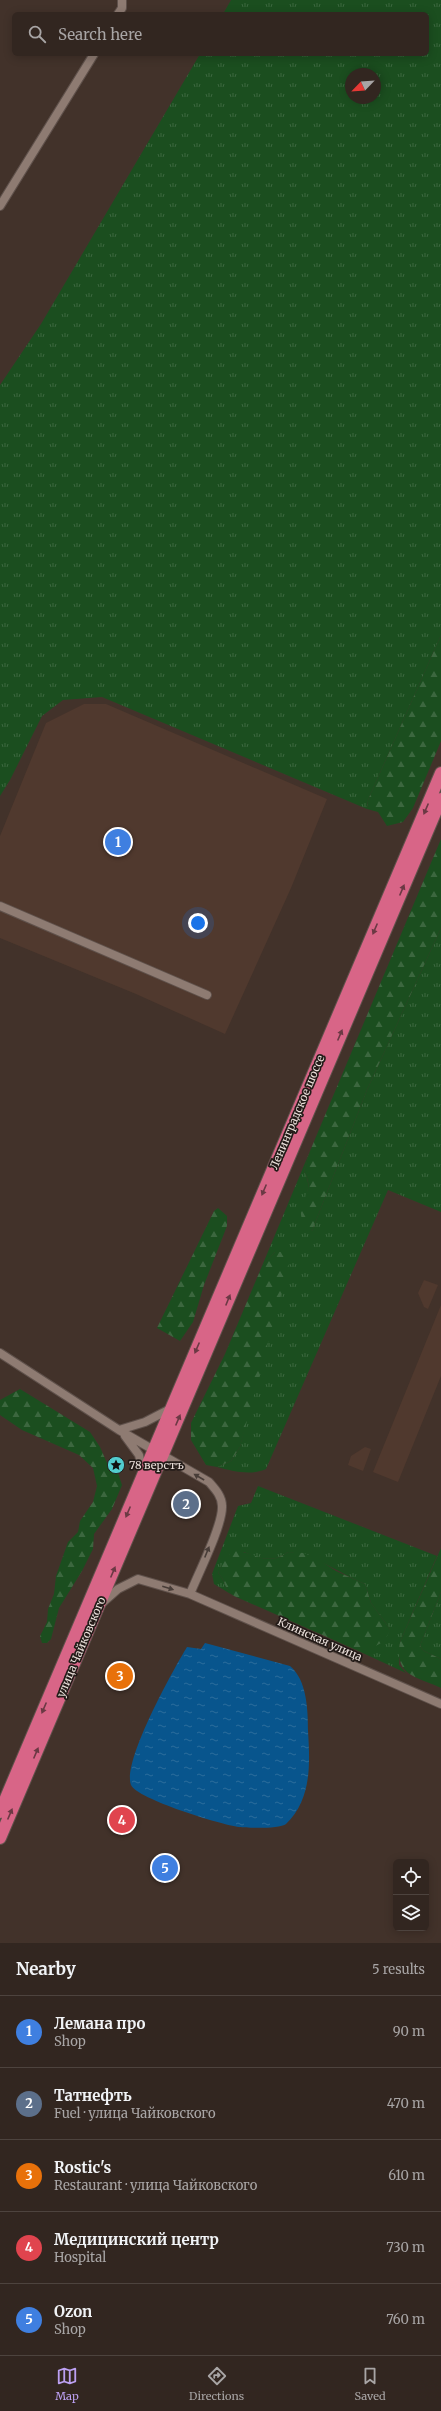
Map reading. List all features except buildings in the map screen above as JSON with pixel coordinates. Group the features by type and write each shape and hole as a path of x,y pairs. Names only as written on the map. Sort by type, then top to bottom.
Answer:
{"highway":[{"name":"Ленинградское шоссе","path":"159,1454 172,1407 441,774"},
{"name":"Ленинградское шоссе","path":"159,1454 441,799"},
{"name":"улица Чайковского","path":"0,1812 144,1476 159,1454"},
{"name":"улица Чайковского","path":"0,1838 98,1608 159,1454"}],"street":[{"path":"119,12 122,0"},
{"path":"0,206 93,56"},
{"path":"0,906 207,995"},
{"path":"0,1353 119,1430 209,1482 218,1493 222,1506 219,1522 190,1594"},
{"path":"119,1430 145,1422 172,1407"},
{"path":"119,1430 135,1448 144,1476"},
{"name":"Клинская улица","path":"98,1608 118,1589 138,1579 190,1594 441,1704"}],"shaded area":[{"path":"84,704 106,704 327,799 291,888 225,1034 136,994 0,938 0,836 46,723"},
{"path":"424,1280 438,1285 428,1309 424,1307 418,1293"},
{"path":"441,1305 441,1376 398,1482 373,1472"},
{"path":"365,1447 371,1449 363,1471 348,1465 351,1456"}],"green space":[{"path":"231,0 441,0 441,635 368,800 367,809 102,697 63,700 42,716 10,780 0,796 0,385 41,324 199,56 429,56 429,12 224,12"},
{"path":"441,635 441,741 413,808 403,822 387,826 378,812 367,809 368,800"},
{"path":"441,839 441,928 367,1090 312,1231 303,1226 301,1212 308,1187 307,1177 304,1171 310,1151"},
{"path":"441,928 441,1212 388,1190 266,1469 248,1472 217,1467 231,1461 240,1447 285,1253 275,1252 262,1266 310,1151 304,1171 308,1181 308,1191 301,1211 312,1231 367,1090"},
{"path":"218,1208 227,1216 227,1226 204,1285 193,1322 180,1341 157,1328 214,1211"},
{"path":"275,1252 285,1252 289,1265 240,1447 231,1461 217,1467 206,1465 191,1440 191,1423 225,1354 262,1266"},
{"path":"20,1389 90,1432 100,1447 107,1463 117,1470 122,1485 112,1509 94,1534 93,1549 82,1571 59,1608 51,1639 47,1643 42,1643 40,1636 47,1622 48,1609 54,1594 56,1576 68,1542 78,1532 80,1521 93,1502 97,1486 93,1468 79,1455 22,1430 0,1415 0,1400"},
{"path":"258,1486 437,1556 400,1642 399,1665 406,1673 354,1649 361,1650 375,1645 390,1629 371,1603 365,1584 318,1561 299,1554 288,1552 277,1558 266,1559 244,1552 222,1565 218,1573 234,1596 214,1584 212,1574 238,1506 251,1503"},
{"path":"441,1548 441,1592 420,1646 424,1651 441,1659 441,1688 408,1673 400,1662 399,1653 400,1642"},
{"path":"236,1551 268,1559 281,1556 288,1552 304,1553 321,1561 336,1571 365,1584 371,1603 390,1629 385,1641 366,1651 354,1649 234,1596 218,1573 226,1556"},
{"path":"441,1592 441,1659 424,1651 420,1646"}],"water":[{"path":"205,1643 290,1666 300,1679 308,1714 308,1780 301,1803 294,1814 283,1826 264,1828 239,1827 216,1822 163,1804 137,1791 131,1785 130,1773 141,1737 171,1675 187,1647 201,1649"}],"place":[{"name":"Лемана про","path":"118,842"},
{"name":"78 верстъ","path":"116,1465"},
{"name":"Татнефть","path":"186,1504"},
{"name":"Rostic's","path":"120,1676"},
{"name":"Медицинский центр","path":"122,1820"},
{"name":"Ozon","path":"165,1868"}]}
